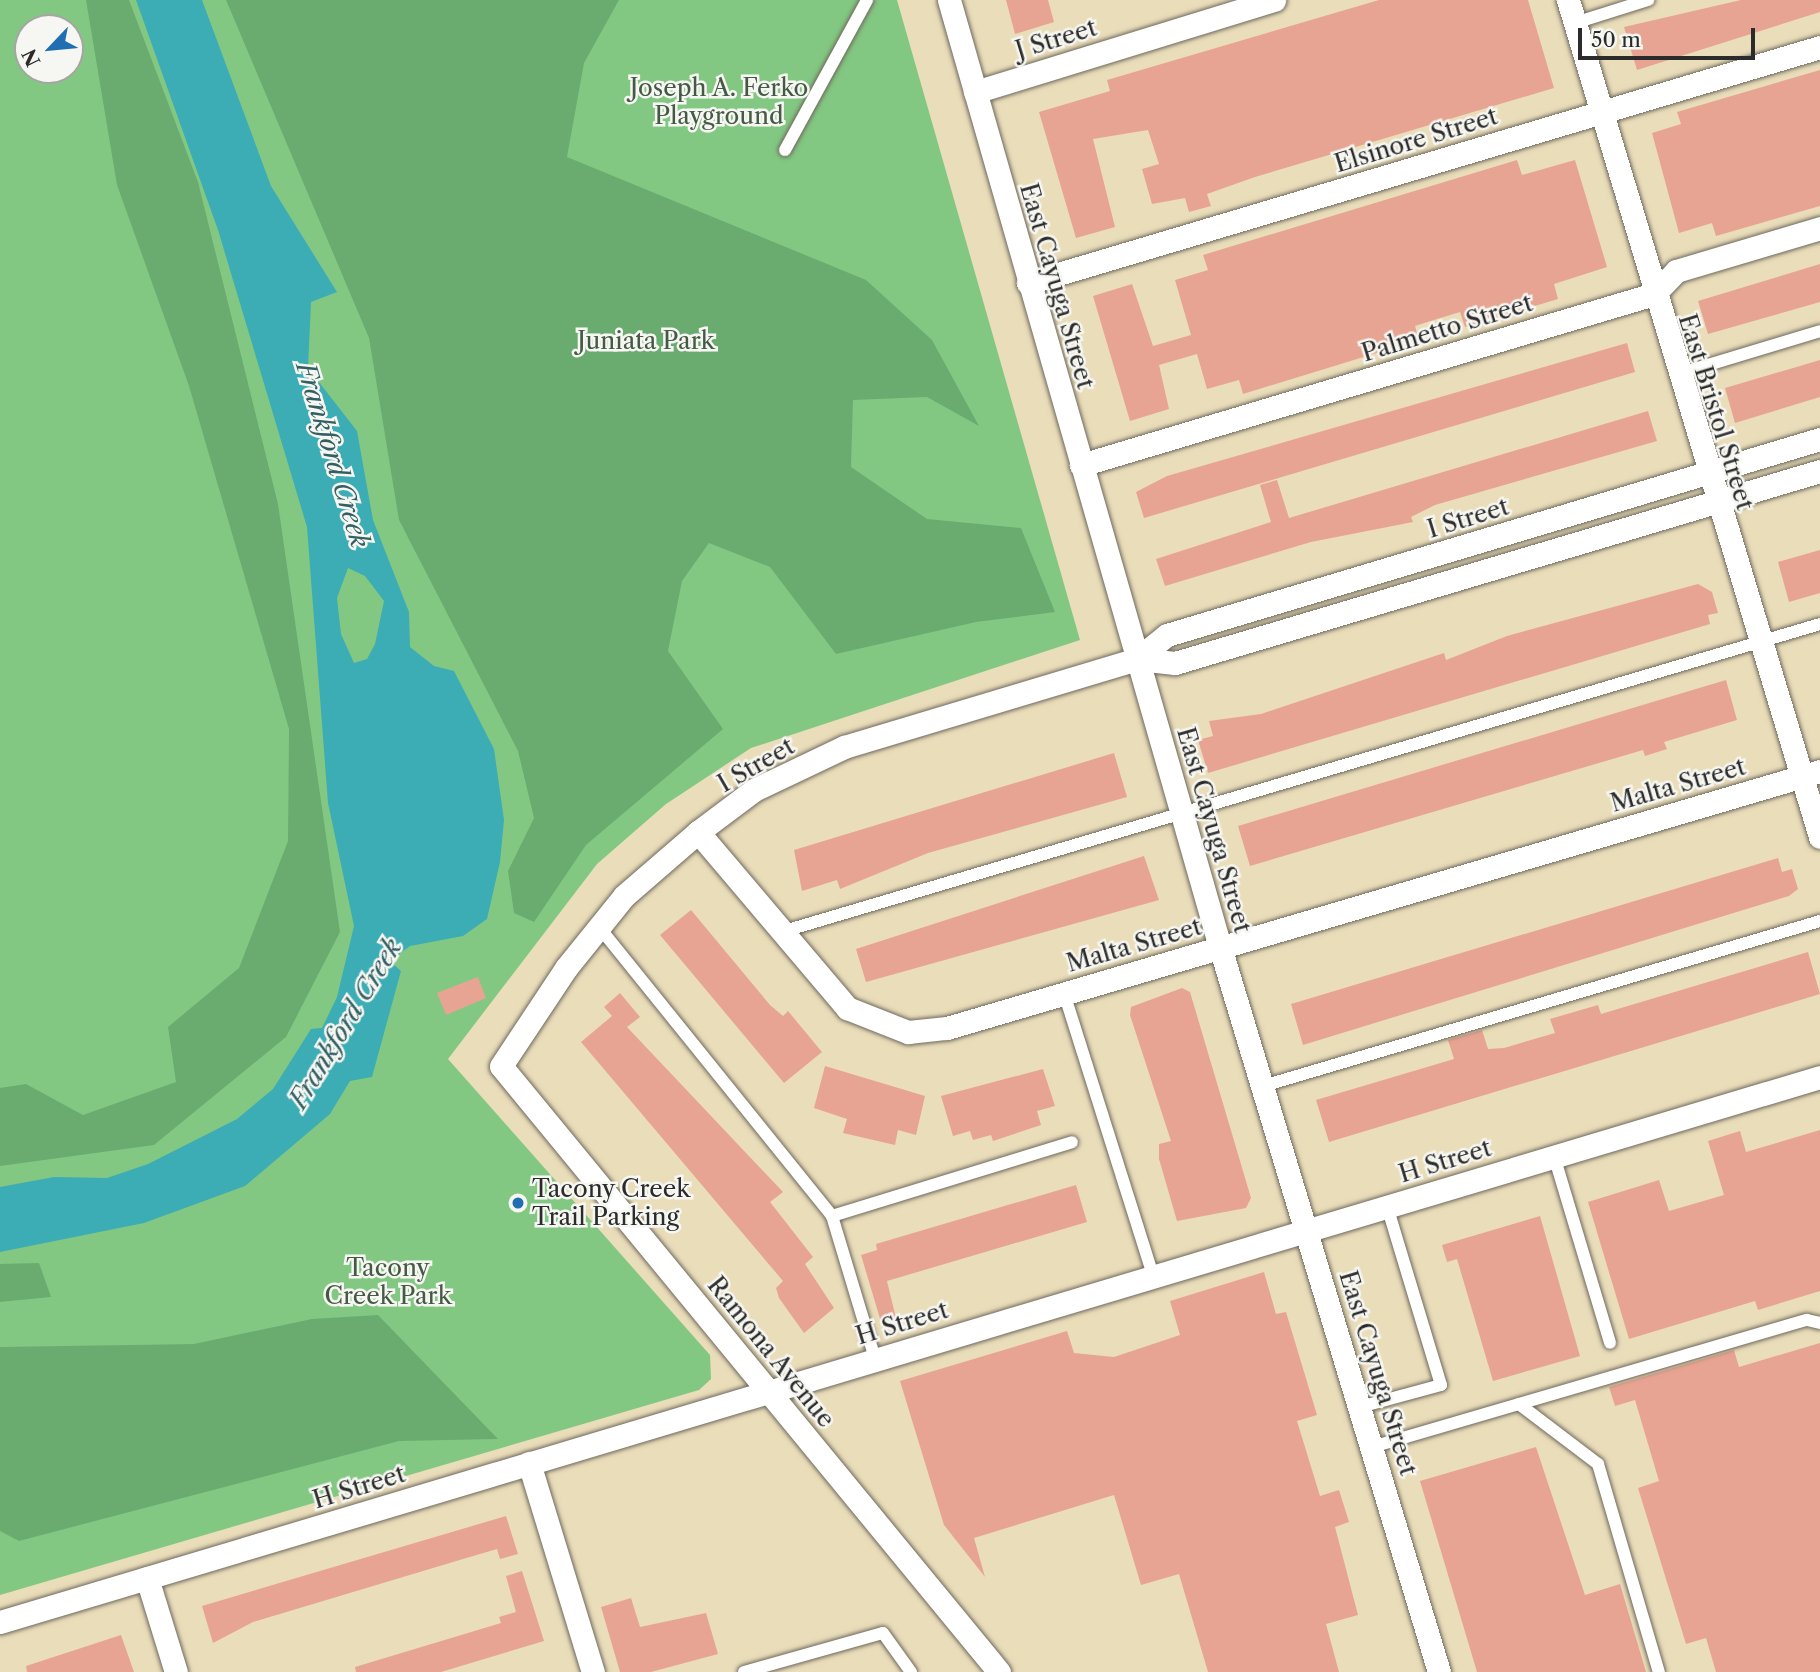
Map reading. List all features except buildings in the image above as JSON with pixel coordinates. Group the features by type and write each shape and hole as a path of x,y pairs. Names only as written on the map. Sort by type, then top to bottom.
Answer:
{"street":[{"name":"East Cayuga Street","path":"948,0 1027,283 1220,947 1440,1672"},
{"name":"J Street","path":"975,92 1274,0"},
{"name":"East Bristol Street","path":"1568,0 1707,473 1760,642 1811,773 1820,836"},
{"name":"Elsinore Street","path":"1027,283 1820,47"},
{"name":"Palmetto Street","path":"1081,465 1654,294 1676,271 1820,228"},
{"name":"I Street","path":"501,1066 599,927 698,832 754,790 844,747 1137,659 1167,635 1820,439"},
{"name":"I Street","path":"1137,659 1175,663 1820,471"},
{"name":"Malta Street","path":"698,832 847,1007 908,1032 947,1028 1811,773"},
{"name":"Ramona Avenue","path":"501,1066 999,1672"},
{"name":"H Street","path":"0,1622 1820,1077"},
{"path":"529,1463 591,1672"},
{"path":"147,1578 176,1672"}],"lane":[{"path":"785,150 867,0"},
{"path":"1575,23 1648,0"},
{"path":"1678,374 1820,331"},
{"path":"781,932 1820,624"},
{"path":"1263,1086 1820,921"},
{"path":"599,927 832,1216 875,1358"},
{"path":"1063,993 1153,1275"},
{"path":"832,1216 1072,1142"},
{"path":"1554,1156 1610,1343"},
{"path":"1360,1407 1441,1385 1387,1206"},
{"path":"1373,1447 1807,1320 1820,1323"},
{"path":"1520,1404 1598,1464 1659,1672"},
{"path":"744,1672 883,1633 911,1672"}],"green space":[{"path":"0,0 897,0 1080,640 751,748 666,804 597,864 448,1059 710,1355 711,1379 699,1390 0,1595"},
{"path":"86,0 129,0 198,182 278,504 340,932 286,1037 154,1145 0,1166 0,1088 26,1084 83,1115 176,1082 168,1027 239,968 288,841 289,729 189,386 117,185"},
{"name":"Juniata Park","path":"226,0 619,0 584,63 567,157 866,280 932,340 979,426 927,397 853,400 851,467 927,519 1021,528 1055,612 976,622 836,654 770,567 709,543 682,581 668,651 723,729 586,845 534,922 514,913 508,871 534,818 518,751 399,520 369,338"},
{"path":"39,1263 51,1297 0,1302 0,1264"},
{"path":"378,1315 498,1439 399,1441 19,1541 0,1531 0,1347 194,1344 312,1319"}],"water":[{"name":"Frankford Creek","path":"136,0 202,0 271,186 337,292 311,302 308,368 357,431 373,520 409,612 410,647 434,666 454,671 494,749 504,820 500,862 487,919 463,936 410,946 390,961 401,971 372,1077 350,1081 330,1114 245,1186 144,1223 0,1252 0,1187 54,1177 107,1178 148,1164 237,1119 273,1089 311,1029 322,1028 337,997 354,926 328,803 307,527 218,230","holes":["348,568 365,576 384,601 375,644 367,659 354,663 341,634 337,598"]}],"place":[{"name":"Tacony Creek Trail Parking","path":"518,1203"}],"park label":[{"name":"Joseph A. Ferko Playground","path":"719,102"},
{"name":"Tacony Creek Park","path":"388,1282"}]}
